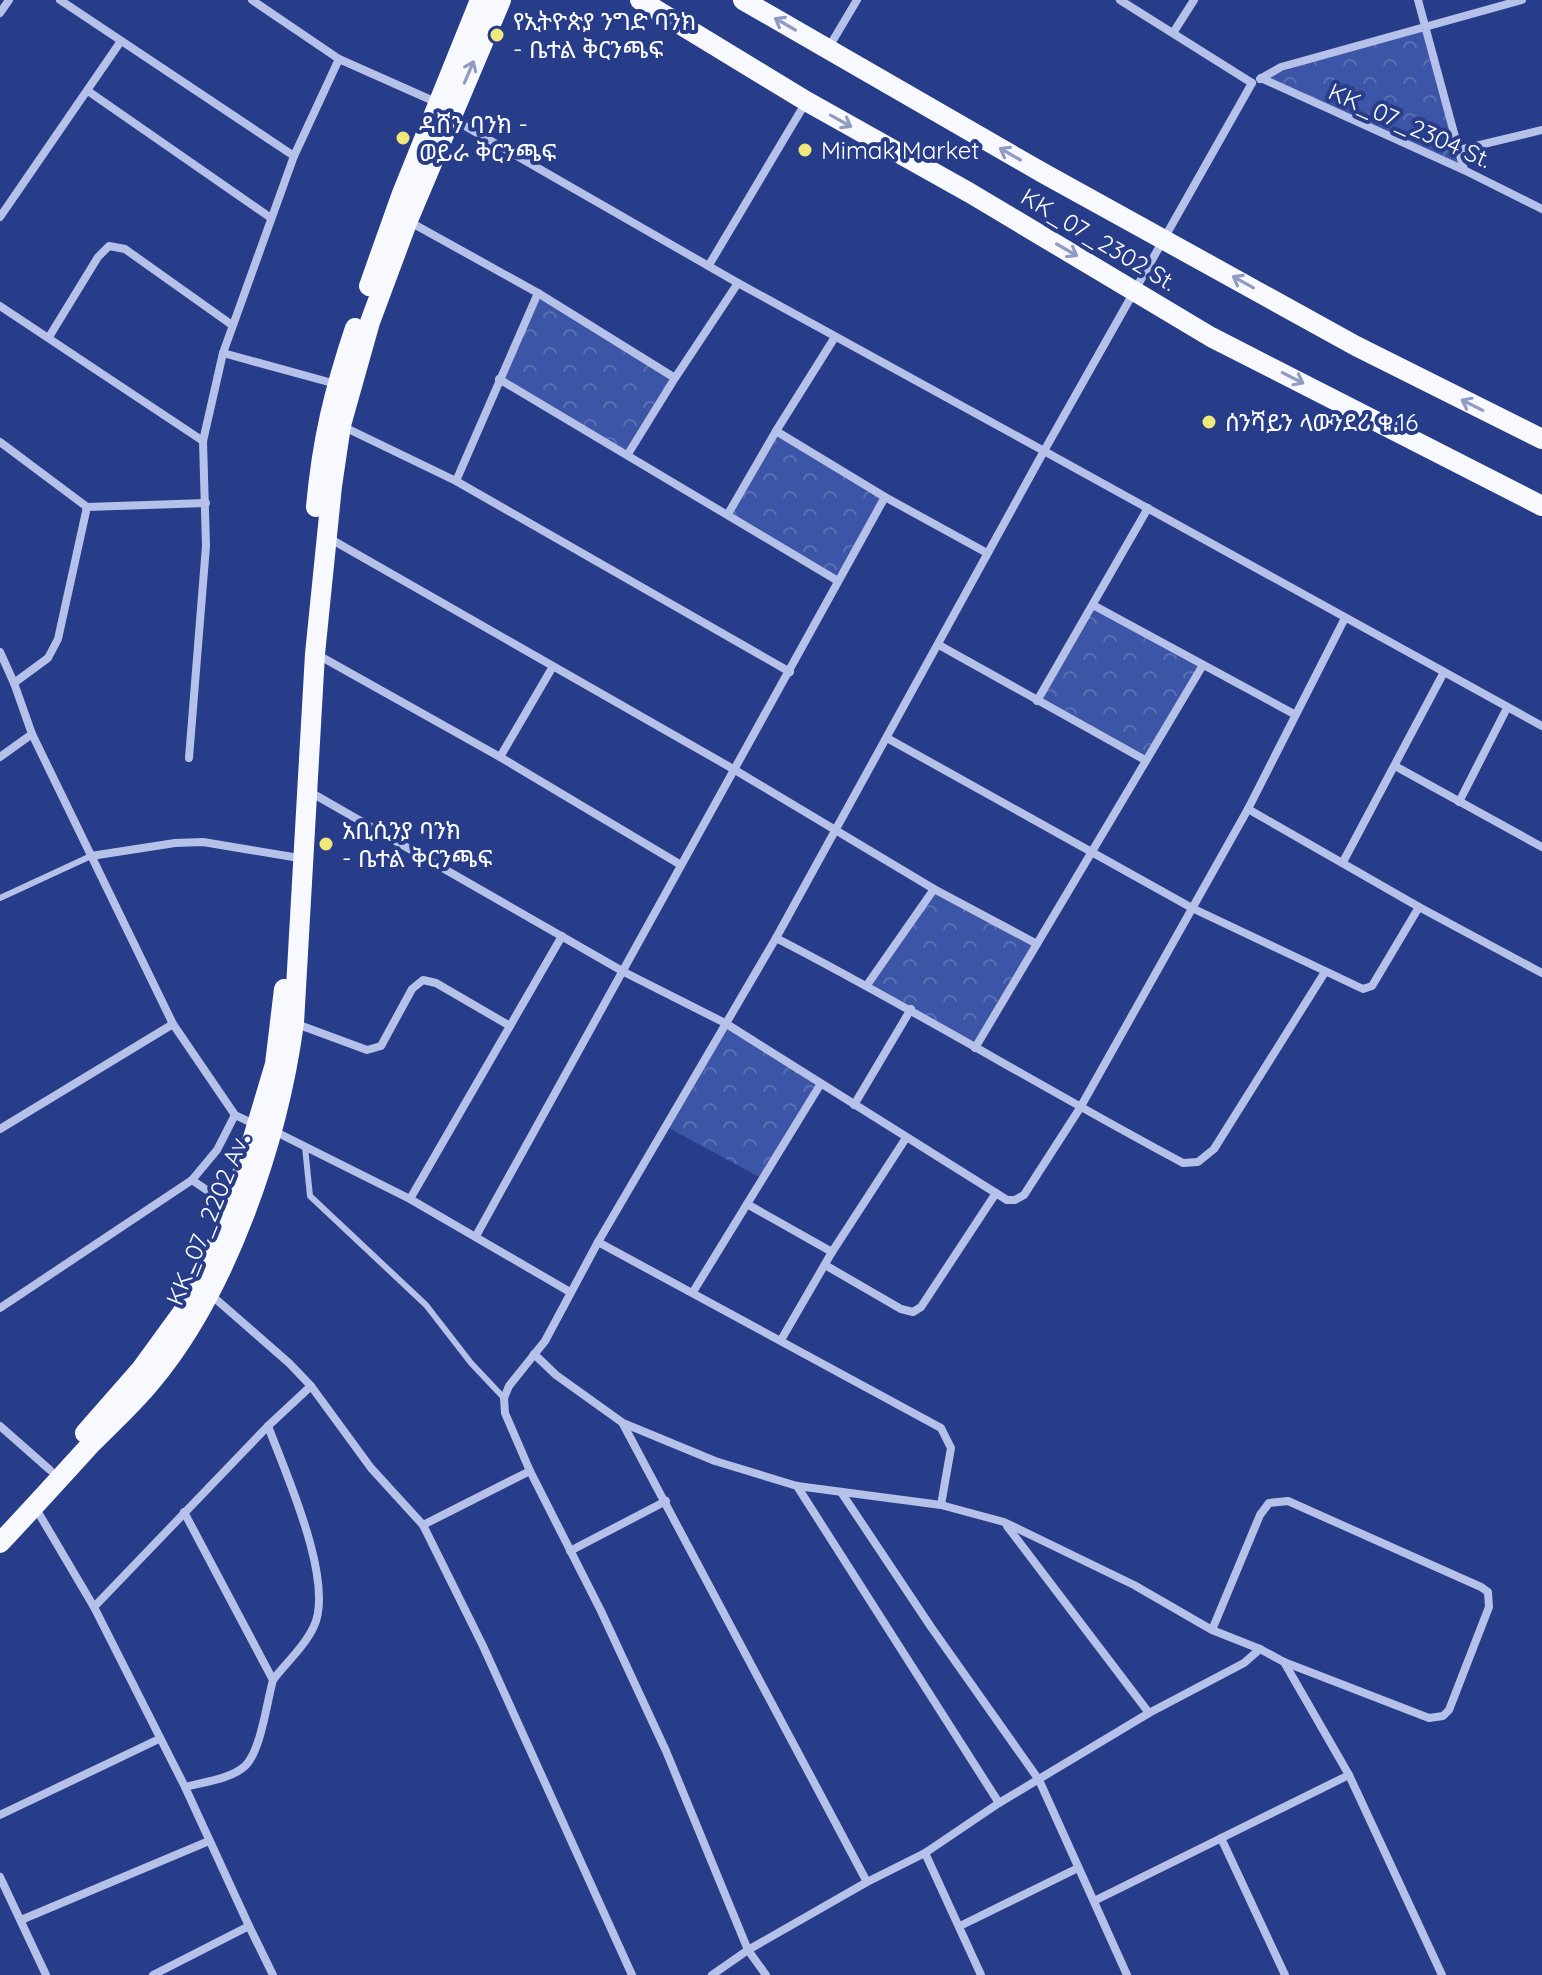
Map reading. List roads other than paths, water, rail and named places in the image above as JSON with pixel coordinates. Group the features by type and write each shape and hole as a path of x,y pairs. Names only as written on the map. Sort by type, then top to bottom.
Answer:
{"main road":[{"path":"0,1523 142,1368 182,1313 219,1239 230,1206 286,1079 294,1023 315,654 341,425 370,322 408,220 480,0"},
{"path":"264,1127 288,959 307,601 321,448 336,384 384,243 444,110 501,0"},
{"name":"KK_07_2302 St.","path":"640,0 806,101 1136,290 1211,337 1542,506"},
{"name":"KK_07_2302 St.","path":"743,0 1356,346 1542,439"},
{"name":"KK_07_2202 Av.","path":"0,1543 151,1382 194,1323 252,1189 264,1127"}],"street":[{"path":"0,13 9,0"},
{"path":"60,0 294,156"},
{"path":"252,0 339,59 444,110 738,283 1542,726"},
{"path":"828,49 857,0"},
{"path":"1120,0 1252,83"},
{"path":"1173,33 1194,0"},
{"path":"1418,0 1464,170"},
{"path":"766,1975 748,1950 666,1751 601,1611 530,1471 505,1413 504,1398 509,1386 545,1341 598,1242 776,938 987,553 1252,83 1281,67 1522,0"},
{"path":"0,217 121,41"},
{"path":"189,758 204,596 206,503 203,441 232,325 294,156 339,59"},
{"name":"KK_07_2304 St.","path":"1261,78 1542,209"},
{"path":"88,91 271,218"},
{"path":"709,265 806,101"},
{"path":"1459,150 1542,130"},
{"path":"408,220 538,293 675,378"},
{"path":"49,337 98,257 109,246 125,249 232,325"},
{"path":"628,454 738,283"},
{"path":"456,481 538,293"},
{"path":"0,306 203,441"},
{"path":"728,514 835,337"},
{"path":"223,353 336,384"},
{"path":"499,379 838,581"},
{"path":"341,425 456,481 790,672"},
{"path":"776,431 885,497 987,553"},
{"path":"0,442 87,507 206,503"},
{"path":"476,1236 885,497"},
{"path":"14,683 48,658 58,639 87,507"},
{"path":"1037,701 1148,508"},
{"path":"327,537 735,770 934,889 1037,944"},
{"path":"1093,605 1294,714"},
{"path":"306,790 624,972 725,1023 1007,1200 1015,1200 1024,1195 1080,1108 1248,809 1345,618"},
{"path":"939,645 1145,760"},
{"path":"0,652 32,734 173,1024 235,1115 410,1199 570,1292"},
{"path":"315,654 500,757 681,865"},
{"path":"975,1048 1203,665"},
{"path":"500,757 552,668"},
{"path":"1343,862 1444,672"},
{"path":"1459,802 1507,708"},
{"path":"0,757 32,734"},
{"path":"887,738 1192,908 1363,989 1372,986 1419,907"},
{"path":"1395,766 1542,847"},
{"path":"1248,809 1542,973"},
{"path":"91,856 175,843 203,842 293,857"},
{"path":"867,985 934,889"},
{"path":"410,1199 562,936"},
{"path":"776,938 911,1009 1080,1108 1183,1163 1198,1162 1214,1149 1325,972"},
{"path":"294,1023 367,1050 375,1049 381,1046 412,989 423,980 436,983 510,1026"},
{"path":"854,1105 911,1009"},
{"path":"0,1129 173,1024"},
{"path":"693,1292 820,1085"},
{"path":"0,1308 192,1180 217,1150 235,1115"},
{"path":"781,1340 832,1252 906,1138"},
{"path":"192,1180 230,1206"},
{"path":"825,1265 901,1309 913,1312 921,1307 996,1193"},
{"path":"747,1204 832,1252"},
{"path":"598,1242 941,1428 951,1448 941,1505"},
{"path":"208,1293 311,1386 371,1468 423,1525 489,1660 632,1975"},
{"path":"534,1354 556,1375 623,1423 715,1461 797,1486 941,1505 1004,1522 1134,1585 1212,1630 1284,1662 1429,1718 1443,1716 1449,1710 1489,1607 1488,1592 1288,1501 1278,1500 1269,1503 1260,1515 1212,1630"},
{"path":"94,1607 268,1426 311,1386"},
{"path":"623,1423 867,1882"},
{"path":"0,1426 50,1470"},
{"path":"185,1787 232,1774 244,1767 257,1741 273,1680 315,1625 318,1606 313,1545 268,1426"},
{"path":"423,1525 530,1471"},
{"path":"797,1486 999,1803"},
{"path":"841,1492 1039,1780 1127,1975"},
{"path":"570,1551 666,1501"},
{"path":"35,1506 94,1607 185,1787 273,1975"},
{"path":"184,1512 273,1680"},
{"path":"1004,1522 1149,1713"},
{"path":"712,1975 748,1950 867,1882 925,1853 999,1803 1149,1713 1244,1663 1260,1649"},
{"path":"1284,1662 1349,1775 1442,1975"},
{"path":"0,1815 159,1739"},
{"path":"1094,1901 1349,1775"},
{"path":"1221,1838 1285,1975"},
{"path":"21,1920 209,1841"},
{"path":"925,1853 981,1975"},
{"path":"960,1926 1078,1868"},
{"path":"0,1877 46,1975"},
{"path":"153,1975 165,1972 249,1926"}],"lane":[{"path":"0,898 91,856"},
{"path":"305,1147 310,1196 426,1305 471,1363 504,1398"}],"place":[{"name":"የኢትዮጵያ ንግድ ባንክ - ቤተል ቅርንጫፍ","path":"497,35"},
{"name":"ዳሸን ባንክ - ወይራ ቅርንጫፍ","path":"403,138"},
{"name":"Mimak Market","path":"805,150"},
{"name":"ሰንሻይን ላውንደሪ ቁ.16","path":"1209,422"},
{"name":"አቢሲንያ ባንክ - ቤተል ቅርንጫፍ","path":"326,844"}]}
